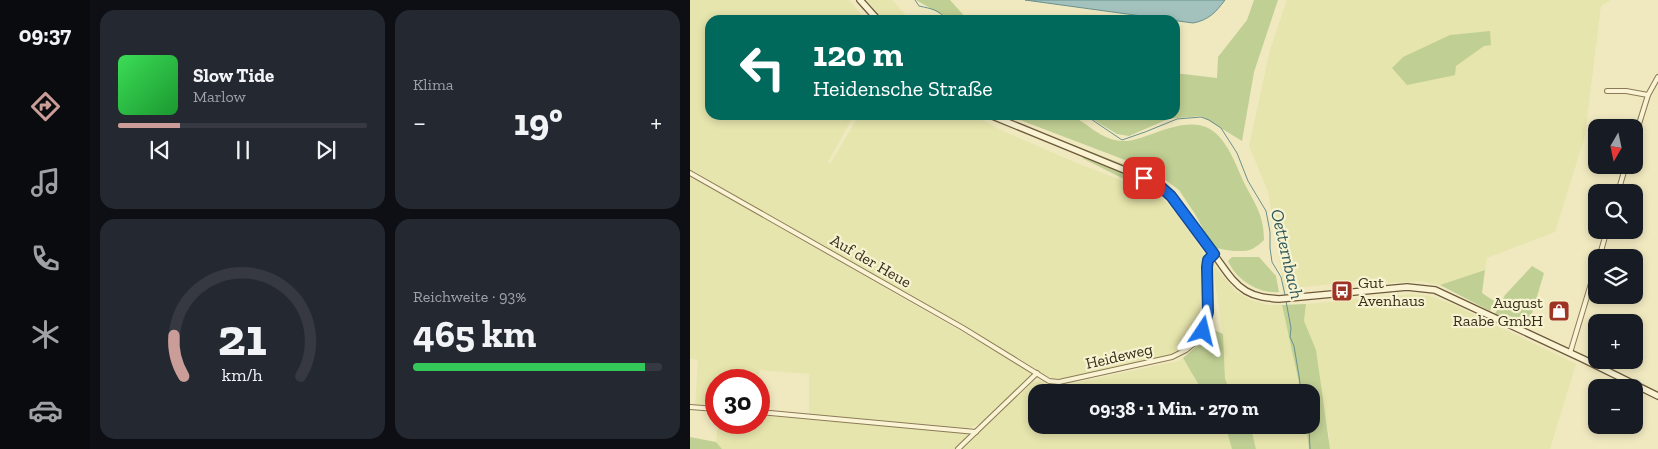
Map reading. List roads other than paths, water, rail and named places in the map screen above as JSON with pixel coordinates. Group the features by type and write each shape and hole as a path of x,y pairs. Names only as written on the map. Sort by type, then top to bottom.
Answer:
{"main road":[{"path":"860,0 874,15"},
{"path":"1002,120 1152,182 1171,196 1235,283 1244,290 1265,298 1279,299 1407,287 1426,288 1446,294 1658,396"}],"street":[{"path":"1641,119 1648,95 1658,77"},
{"path":"1607,92 1626,91 1648,95"},
{"name":"Auf der Heue","path":"690,173 963,328 1037,373"},
{"name":"Heideweg","path":"1037,373 1049,381 1059,382 1172,357 1186,350 1198,341 1203,331 1208,312 1208,260 1214,254"},
{"path":"1570,352 1588,293"},
{"path":"958,449 1037,373"},
{"path":"690,407 705,408"},
{"path":"770,413 976,432"}],"water":[{"path":"1025,0 1225,0 1212,15 1193,23 1180,21 1180,15 1135,15"}],"waterway":[{"name":"Oetternbach","path":"915,0 919,6 942,15"},
{"name":"Oetternbach","path":"1180,119 1201,117 1209,120 1221,128 1237,153 1248,181 1266,211 1270,232 1272,262 1281,277 1285,295"},
{"name":"Oetternbach","path":"1092,120 1122,140 1175,120"},
{"name":"Oetternbach","path":"1286,301 1291,328 1290,337 1294,346 1300,384"},
{"name":"Oetternbach","path":"1309,434 1310,449"}],"place":[{"name":"Gut Avenhaus","path":"1342,291"},
{"name":"August Raabe GmbH","path":"1559,311"}]}
